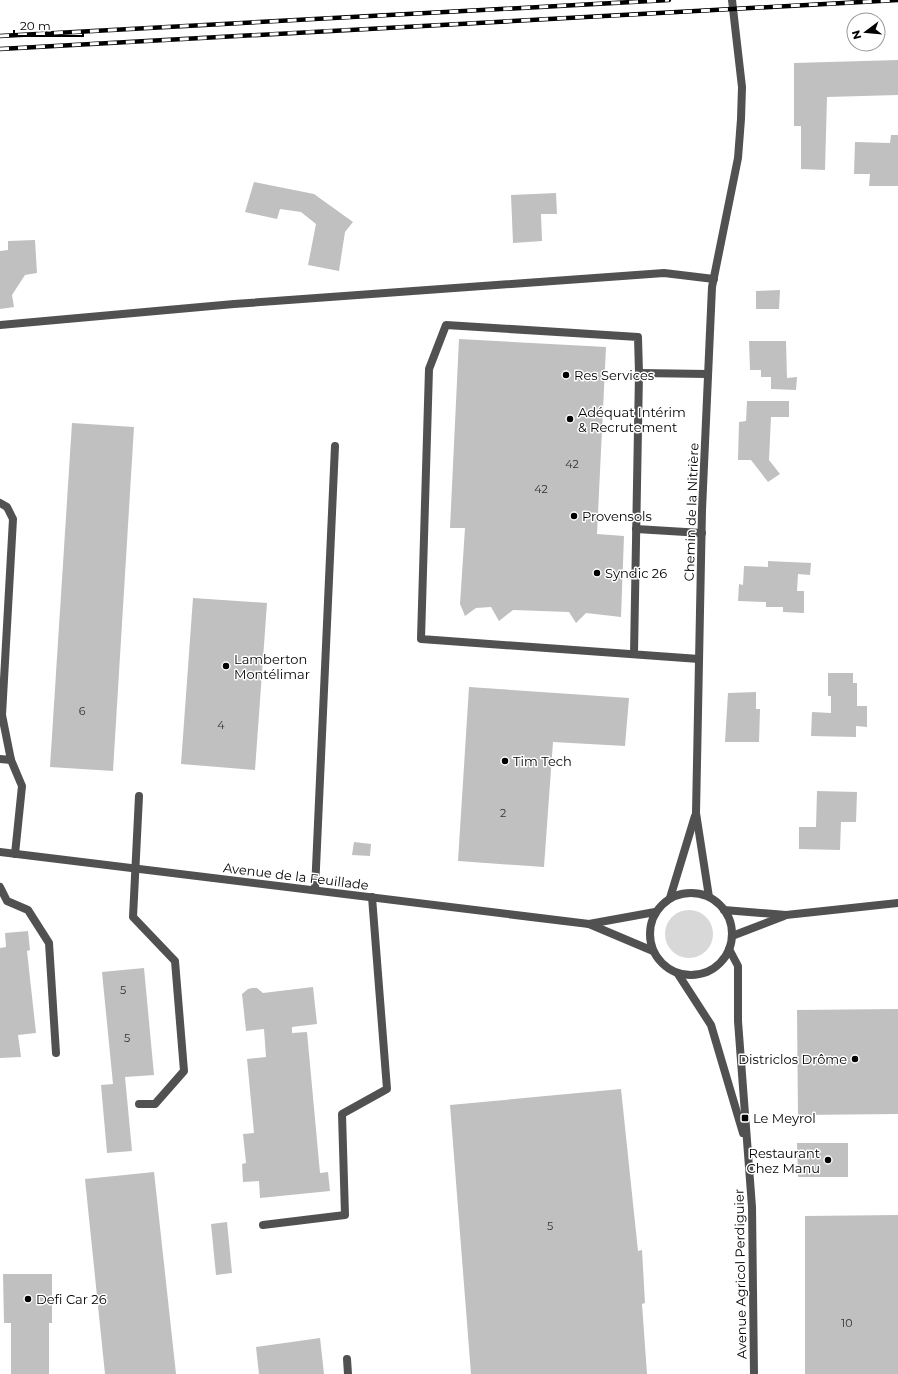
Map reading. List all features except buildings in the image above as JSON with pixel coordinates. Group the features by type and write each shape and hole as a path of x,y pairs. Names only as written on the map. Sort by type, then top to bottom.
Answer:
{"street":[{"name":"Chemin de la Nitrière","path":"709,897 696,813 702,533 712,287 738,158 742,119 742,87 732,0"},
{"path":"0,325 234,304 656,274 714,279"},
{"path":"634,654 639,373 638,337 446,325 429,368 421,639 699,659"},
{"path":"639,373 708,374"},
{"path":"315,890 335,446"},
{"path":"0,503 7,507 13,519 2,715 11,760 22,786 15,854"},
{"path":"636,530 702,533"},
{"path":"0,759 11,760"},
{"path":"139,796 133,917 175,961 184,1071 155,1104 139,1104"},
{"name":"Chemin de la Nitrière","path":"670,898 696,813"},
{"name":"Avenue de la Feuillade","path":"0,852 588,924 653,951"},
{"path":"0,888 7,901 28,910 48,943 56,1053"},
{"path":"689,893 709,897 724,910 730,922 732,936 730,949 723,960 714,969 703,974 690,976 678,974 668,969 659,961 653,951 650,938 651,925 655,912 670,898 679,894 689,893"},
{"path":"263,1226 345,1216 342,1114 387,1089 372,897"},
{"path":"724,910 786,915 898,903"},
{"name":"Avenue de la Feuillade","path":"588,924 655,912"},
{"path":"732,936 786,915"},
{"name":"Avenue Agricol Perdiguier","path":"730,949 738,966 738,1021 752,1207 754,1374"},
{"name":"Avenue Agricol Perdiguier","path":"678,974 711,1025 748,1150"},
{"path":"347,1358 348,1374"}],"shaded area":[{"path":"689,910 698,912 706,917 711,925 713,934 711,943 706,951 698,956 689,958 680,956 672,951 667,943 665,934 667,925 672,917 680,912"}],"railway":[{"path":"0,36 669,0"},
{"path":"0,49 898,0"}],"place":[{"name":"Res Services","path":"566,375"},
{"name":"Adéquat Intérim & Recrutement","path":"570,419"},
{"name":"Provensols","path":"574,516"},
{"name":"Syndic 26","path":"597,573"},
{"name":"Lamberton Montélimar","path":"226,666"},
{"name":"Tim Tech","path":"505,761"},
{"name":"Districlos Drôme","path":"855,1059"},
{"name":"Le Meyrol","path":"745,1118"},
{"name":"Restaurant Chez Manu","path":"828,1160"},
{"name":"Defi Car 26","path":"28,1299"}]}
